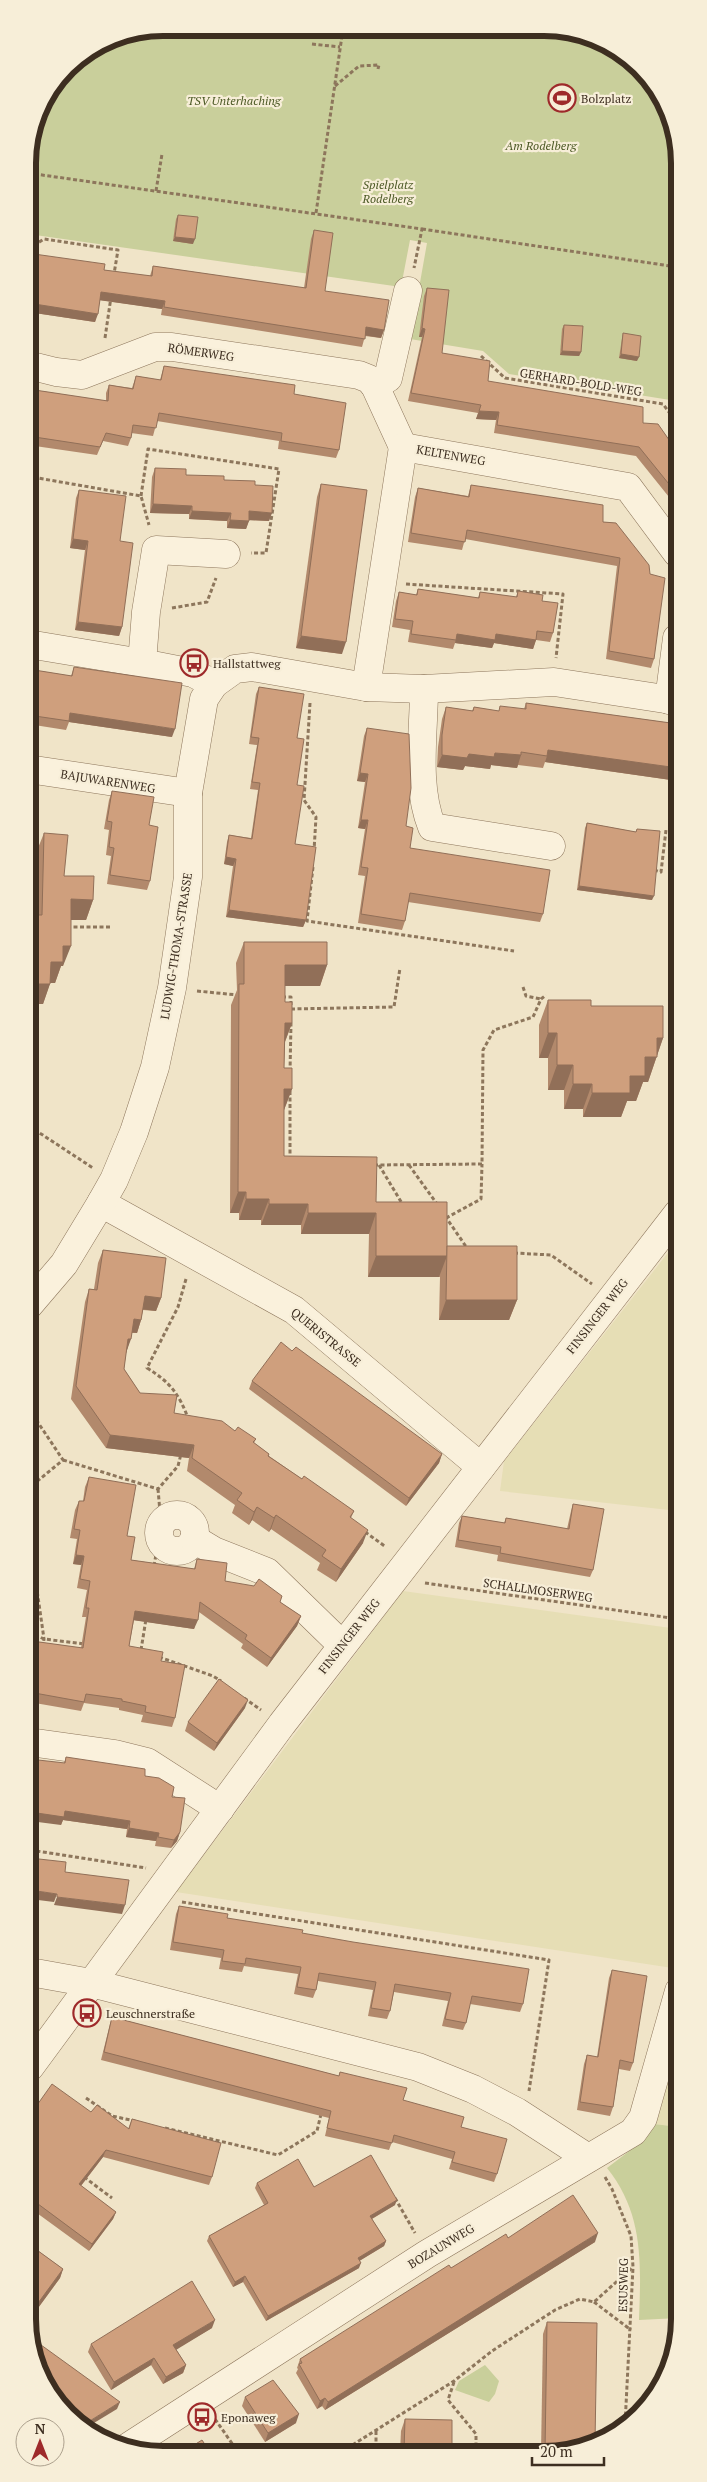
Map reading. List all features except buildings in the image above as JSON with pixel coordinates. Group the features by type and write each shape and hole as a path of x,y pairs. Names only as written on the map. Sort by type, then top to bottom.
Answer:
{"street":[{"path":"403,447 375,386 388,378 408,291"},
{"name":"RÖMERWEG","path":"37,367 82,375 155,346 172,346 359,375 368,379 375,386"},
{"name":"KELTENWEG","path":"366,687 403,447 628,487 671,544"},
{"path":"142,663 146,612 156,550 226,554"},
{"path":"37,645 193,673 214,684"},
{"name":"LUDWIG-THOMA-STRASSE","path":"36,1296 64,1264 107,1192 134,1132 155,1067 172,988 188,877 188,793 204,699 214,684 235,669 252,667 366,687 424,689 554,682 671,701"},
{"path":"424,689 423,787 427,815 432,827 551,846"},
{"name":"BAJUWARENWEG","path":"37,770 188,793"},
{"name":"QUERISTRASSE","path":"107,1192 191,1254 294,1310 481,1467"},
{"name":"FINSINGER WEG","path":"36,2058 342,1645 671,1223"},
{"path":"160,1530 164,1546 178,1551 188,1547 194,1539 214,1551 267,1572 342,1645"},
{"path":"36,1731 147,1762 220,1809"},
{"path":"36,1973 91,1983 418,2067 473,2089 517,2112 588,2158"},
{"name":"BOZAUNWEG","path":"135,2442 427,2254 627,2136 643,2118 670,2022"}],"path":[{"path":"316,213 342,37"},
{"path":"312,44 340,47"},
{"path":"334,87 359,66 379,65 378,69"},
{"path":"156,191 162,154"},
{"path":"37,173 671,266"},
{"path":"408,291 422,229"},
{"path":"37,243 44,239 118,250 114,280"},
{"path":"101,368 112,290"},
{"name":"GERHARD-BOLD-WEG","path":"481,356 505,378 663,404 671,415"},
{"path":"156,550 141,496 148,449 278,469 266,553"},
{"path":"37,478 141,496"},
{"path":"146,612 206,602 226,554"},
{"path":"402,584 563,594 556,653"},
{"path":"311,678 304,800 316,817 314,854"},
{"path":"651,870 660,872 666,830"},
{"path":"313,864 307,921 514,951"},
{"path":"61,927 111,927"},
{"path":"291,1009 394,1007 400,968"},
{"path":"172,988 246,995"},
{"path":"523,988 526,996 541,999"},
{"path":"273,996 291,997 290,1077"},
{"path":"446,1218 480,1199 483,1050 494,1030 533,1017 541,999 546,996"},
{"path":"290,1087 290,1165"},
{"path":"37,1131 76,1159 107,1192"},
{"path":"370,1164 482,1164"},
{"path":"379,1164 405,1209"},
{"path":"409,1164 440,1208 431,1208"},
{"path":"443,1213 469,1250"},
{"path":"506,1252 552,1255 611,1299"},
{"path":"191,1254 178,1307 147,1368 162,1377 180,1397 188,1419 198,1419"},
{"path":"36,1420 63,1460 158,1489"},
{"path":"153,1574 160,1530 158,1489 178,1466 182,1447"},
{"path":"36,1482 63,1460"},
{"path":"357,1526 401,1570"},
{"name":"SCHALLMOSERWEG","path":"401,1570 670,1618"},
{"path":"36,1585 44,1639 42,1649"},
{"path":"141,1650 147,1612"},
{"path":"36,1635 44,1639 92,1644"},
{"path":"131,1649 141,1650 213,1676 228,1686"},
{"path":"243,1697 282,1724"},
{"path":"36,1851 150,1868 171,1875"},
{"path":"154,1898 548,1960 528,2093 517,2112"},
{"path":"86,2098 112,2116 140,2122"},
{"path":"158,2126 278,2155 317,2131 323,2105"},
{"name":"ESUSWEG","path":"588,2158 603,2174 612,2189 631,2236 634,2267 626,2416"},
{"path":"80,2174 112,2198"},
{"path":"394,2196 427,2254"},
{"path":"594,2302 634,2267"},
{"path":"354,2446 454,2381 492,2351 555,2310 580,2299 594,2302 631,2330"},
{"path":"454,2381 448,2400 476,2434 476,2446"},
{"path":"202,2400 234,2446"},
{"path":"376,2430 376,2446"}],"shaded area":[{"path":"670,1250 670,1510 500,1491 504,1461"},
{"path":"403,1591 670,1628 670,1968 176,1892"},
{"path":"670,2070 670,2126 654,2124"}],"green space":[{"name":"Am Rodelberg","path":"544,36 569,39 600,49 634,73 658,107 668,138 671,163 671,401 509,374 483,351 410,339 427,243 410,240 401,287 37,235 37,155 43,122 49,107 62,86 86,62 107,49 122,43 155,37"},
{"path":"654,2124 670,2126 670,2318 639,2320 640,2259 638,2240 628,2203 619,2185 607,2168 628,2152"},
{"path":"485,2365 499,2381 495,2394 489,2402 455,2390 459,2381"}],"place":[{"name":"Bolzplatz","path":"562,98"},
{"name":"Hallstattweg","path":"194,663"},
{"name":"Leuschnerstraße","path":"87,2013"},
{"name":"Eponaweg","path":"202,2417"}],"park label":[{"name":"TSV Unterhaching","path":"234,100"},
{"name":"Spielplatz Rodelberg","path":"388,191"}]}
